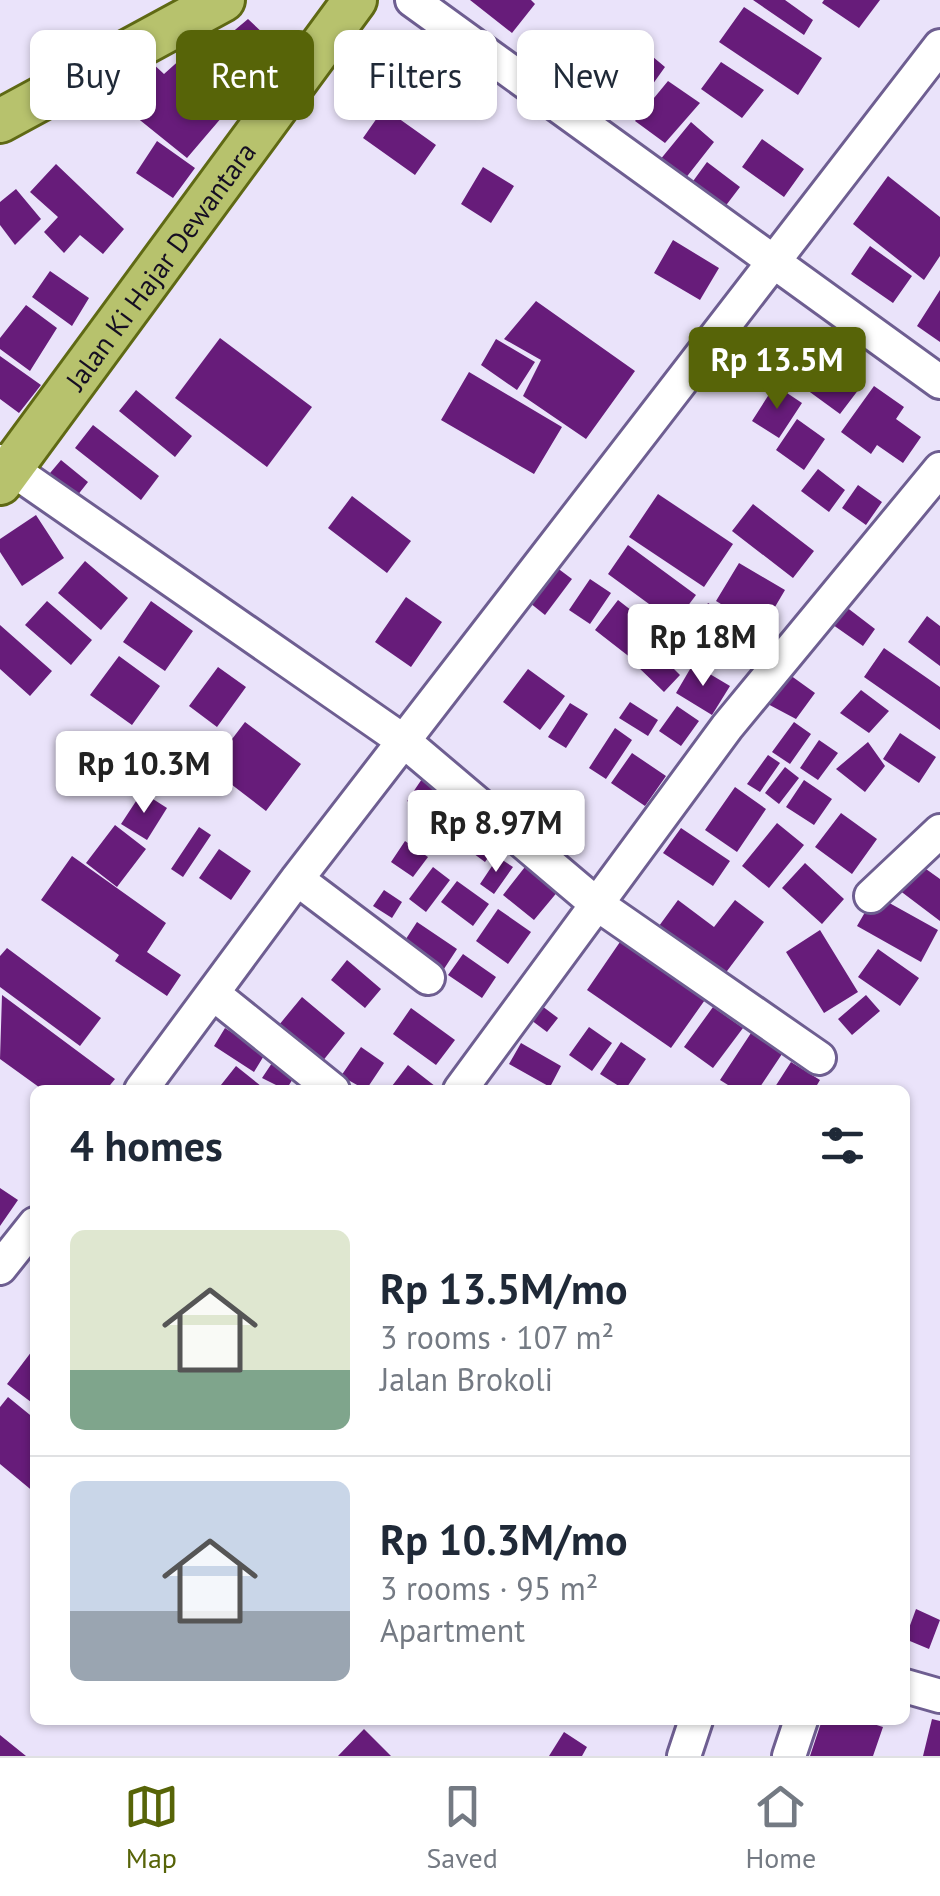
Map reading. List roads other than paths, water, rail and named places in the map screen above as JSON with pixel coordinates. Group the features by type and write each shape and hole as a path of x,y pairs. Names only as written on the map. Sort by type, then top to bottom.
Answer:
{"main road":[{"path":"4,115 223,0"},
{"name":"Jalan Ki Hajar Dewantara","path":"4,471 356,0"}],"street":[{"path":"412,0 940,382"},
{"path":"145,1085 215,995 296,878 940,46"},
{"path":"464,1085 594,902 727,727 940,469"},
{"path":"4,471 404,742 594,902 819,1058"},
{"path":"871,896 940,831"},
{"path":"296,878 428,978"},
{"path":"215,995 327,1085"},
{"path":"0,1268 30,1230"},
{"path":"910,1687 940,1696"},
{"path":"684,1756 694,1725"},
{"path":"789,1756 799,1725"}]}
